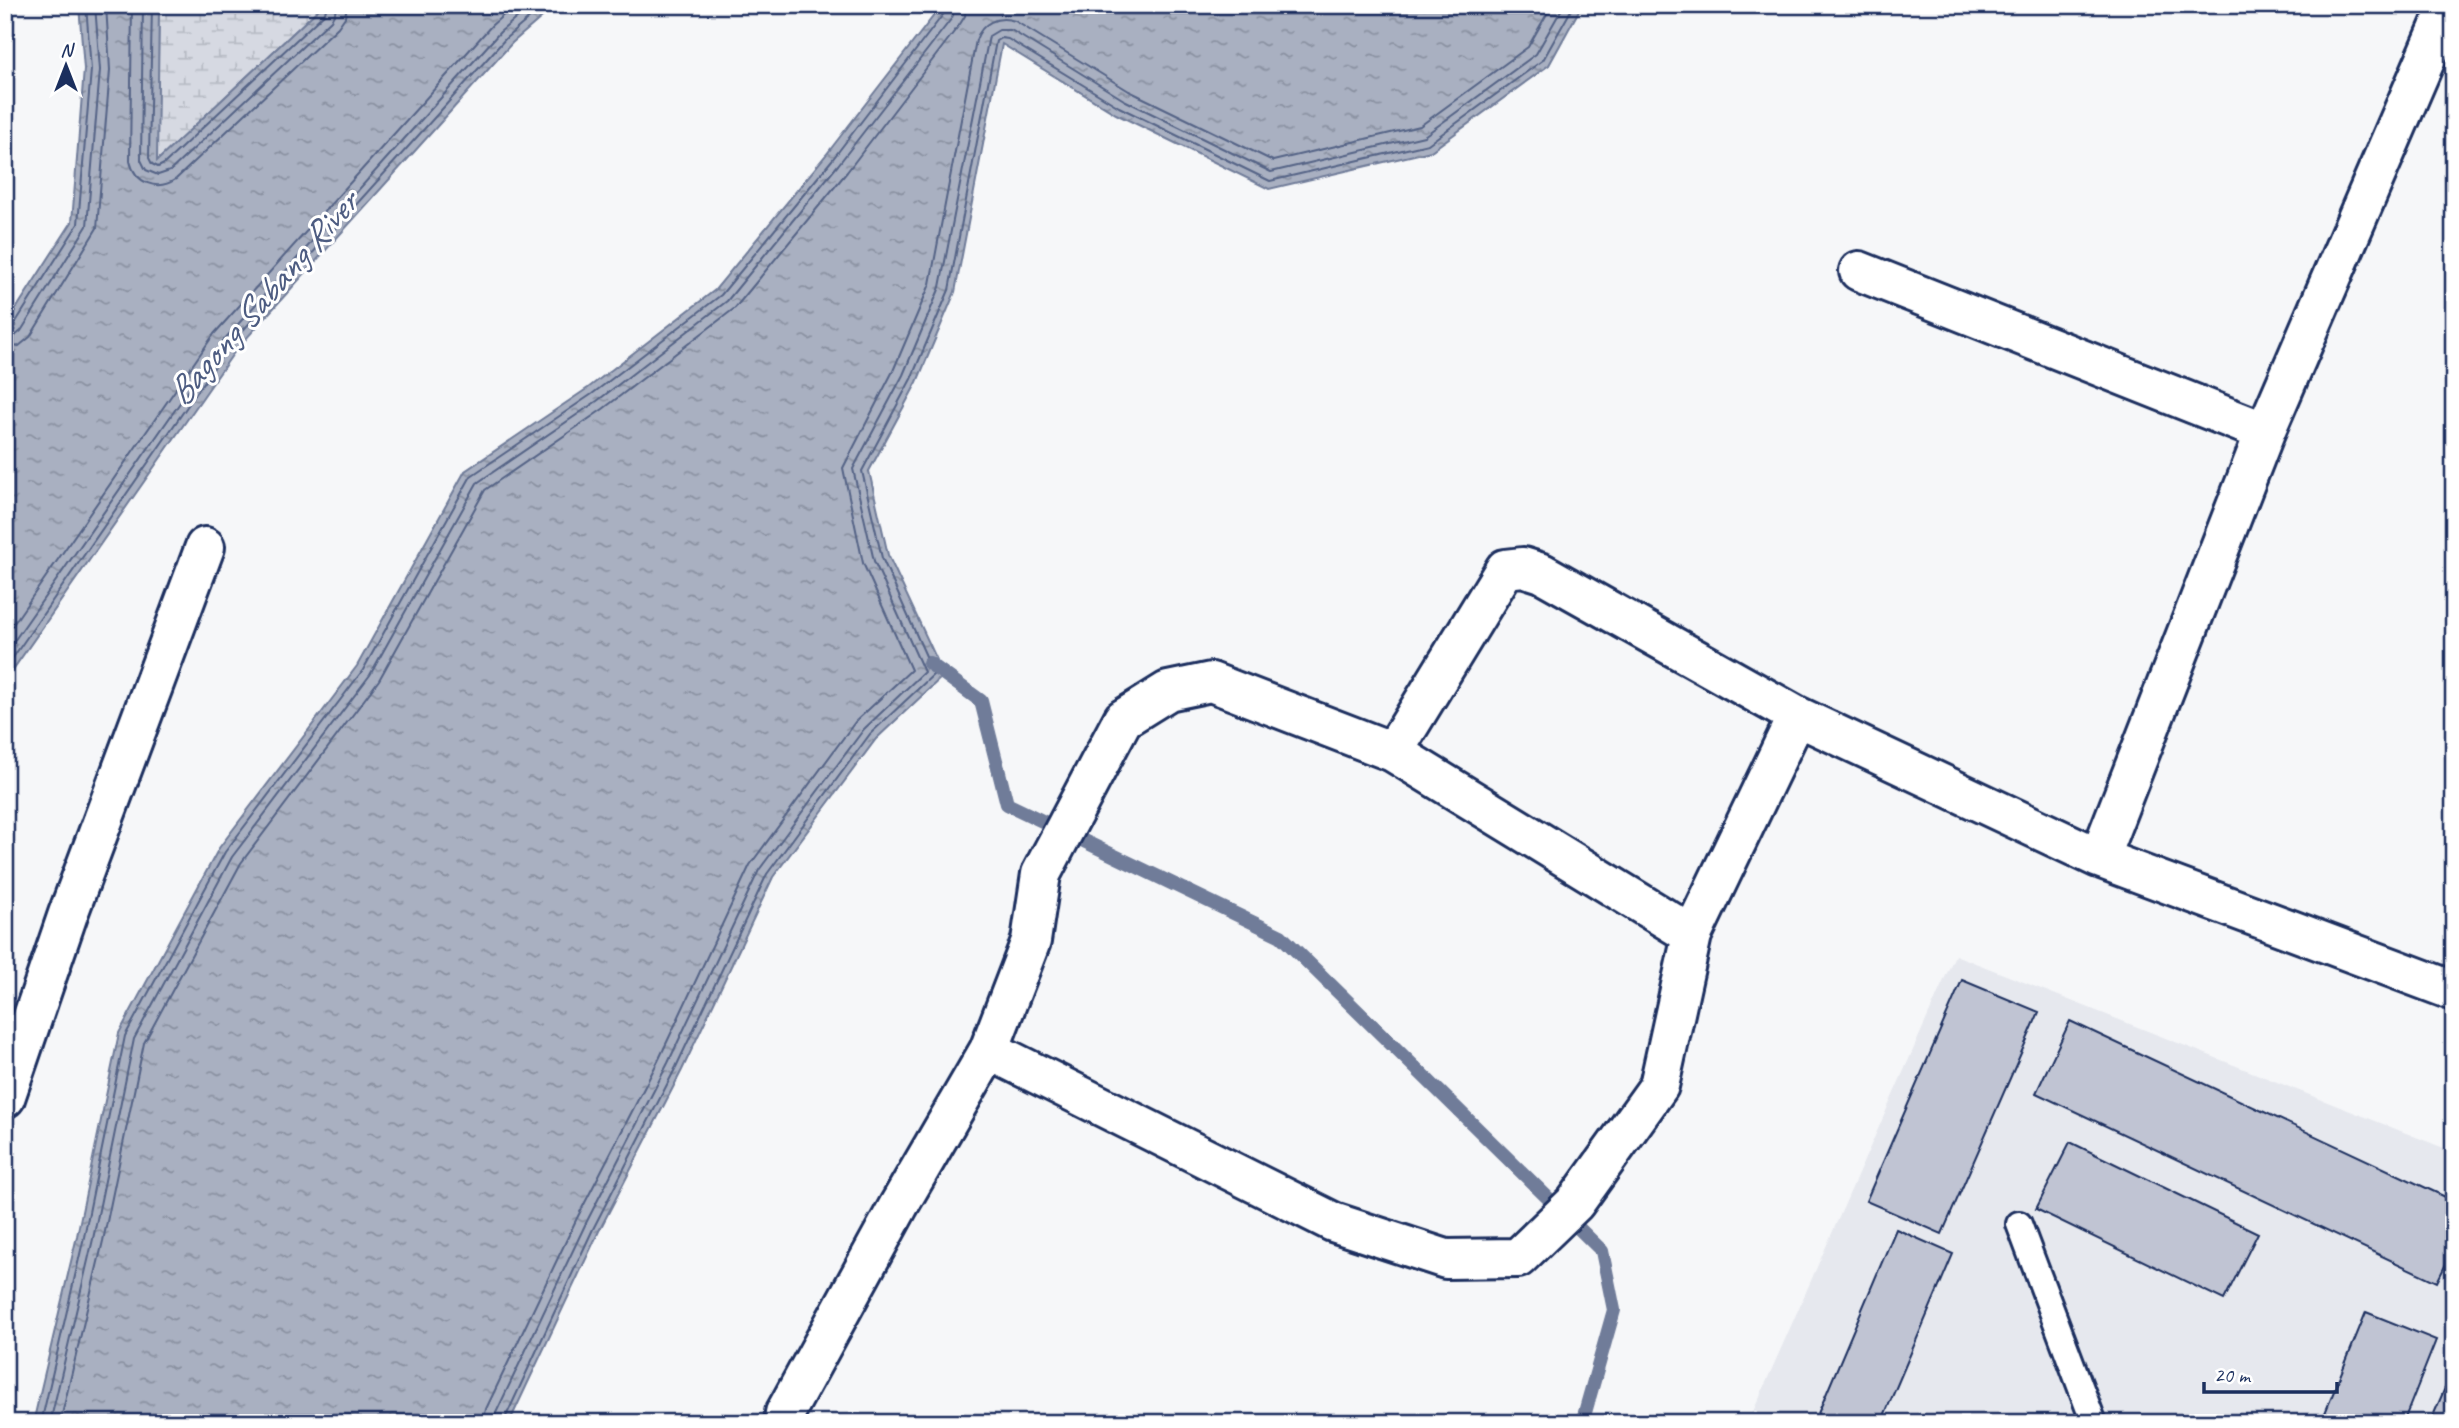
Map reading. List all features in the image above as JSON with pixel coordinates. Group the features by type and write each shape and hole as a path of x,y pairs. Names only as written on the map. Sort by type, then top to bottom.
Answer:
{"street":[{"path":"2099,858 2266,432 2449,5"},
{"path":"1859,271 2266,432"},
{"path":"5,1098 68,914 205,547"},
{"path":"1393,752 1505,569 1523,567 1542,573 1797,716 2099,858 2454,991"},
{"path":"784,1423 785,1413 899,1205 989,1050 1031,941 1041,874 1086,786 1123,719 1168,691 1211,682 1393,752 1692,935"},
{"path":"989,1050 1333,1222 1446,1259 1518,1258 1565,1213 1659,1086 1692,935 1797,716"}],"lane":[{"path":"2019,1224 2094,1423"}],"shaded area":[{"path":"1955,955 2454,1152 2454,1423 1748,1423"}],"green space":[{"path":"159,5 323,5 156,162"}],"water":[{"name":"Bagong Sabang River","path":"79,5 159,5 157,161 323,5 556,5 512,43 235,351 5,681 5,326 72,222 84,69"},
{"path":"942,5 1582,5 1549,65 1431,151 1269,189 1116,114 1002,44 955,292 917,382 869,471 888,555 944,675 876,739 773,877 682,1070 599,1231 509,1423 33,1423 77,1236 119,1033 219,848 357,666 465,471 588,388 715,290 826,155"}],"building":[{"path":"1962,980 2039,1012 1942,1234 1866,1201"},
{"path":"2070,1021 2454,1201 2454,1248 2437,1282 2036,1093"},
{"path":"2070,1142 2258,1233 2224,1300 2036,1209"},
{"path":"1896,1229 1953,1254 1881,1423 1814,1423"},
{"path":"2366,1312 2436,1340 2403,1423 2321,1423"},
{"path":"2454,1367 2454,1423 2430,1423"}],"waterway":[{"path":"929,663 981,701 1007,804 1281,936 1602,1251 1614,1310 1582,1423"}]}
